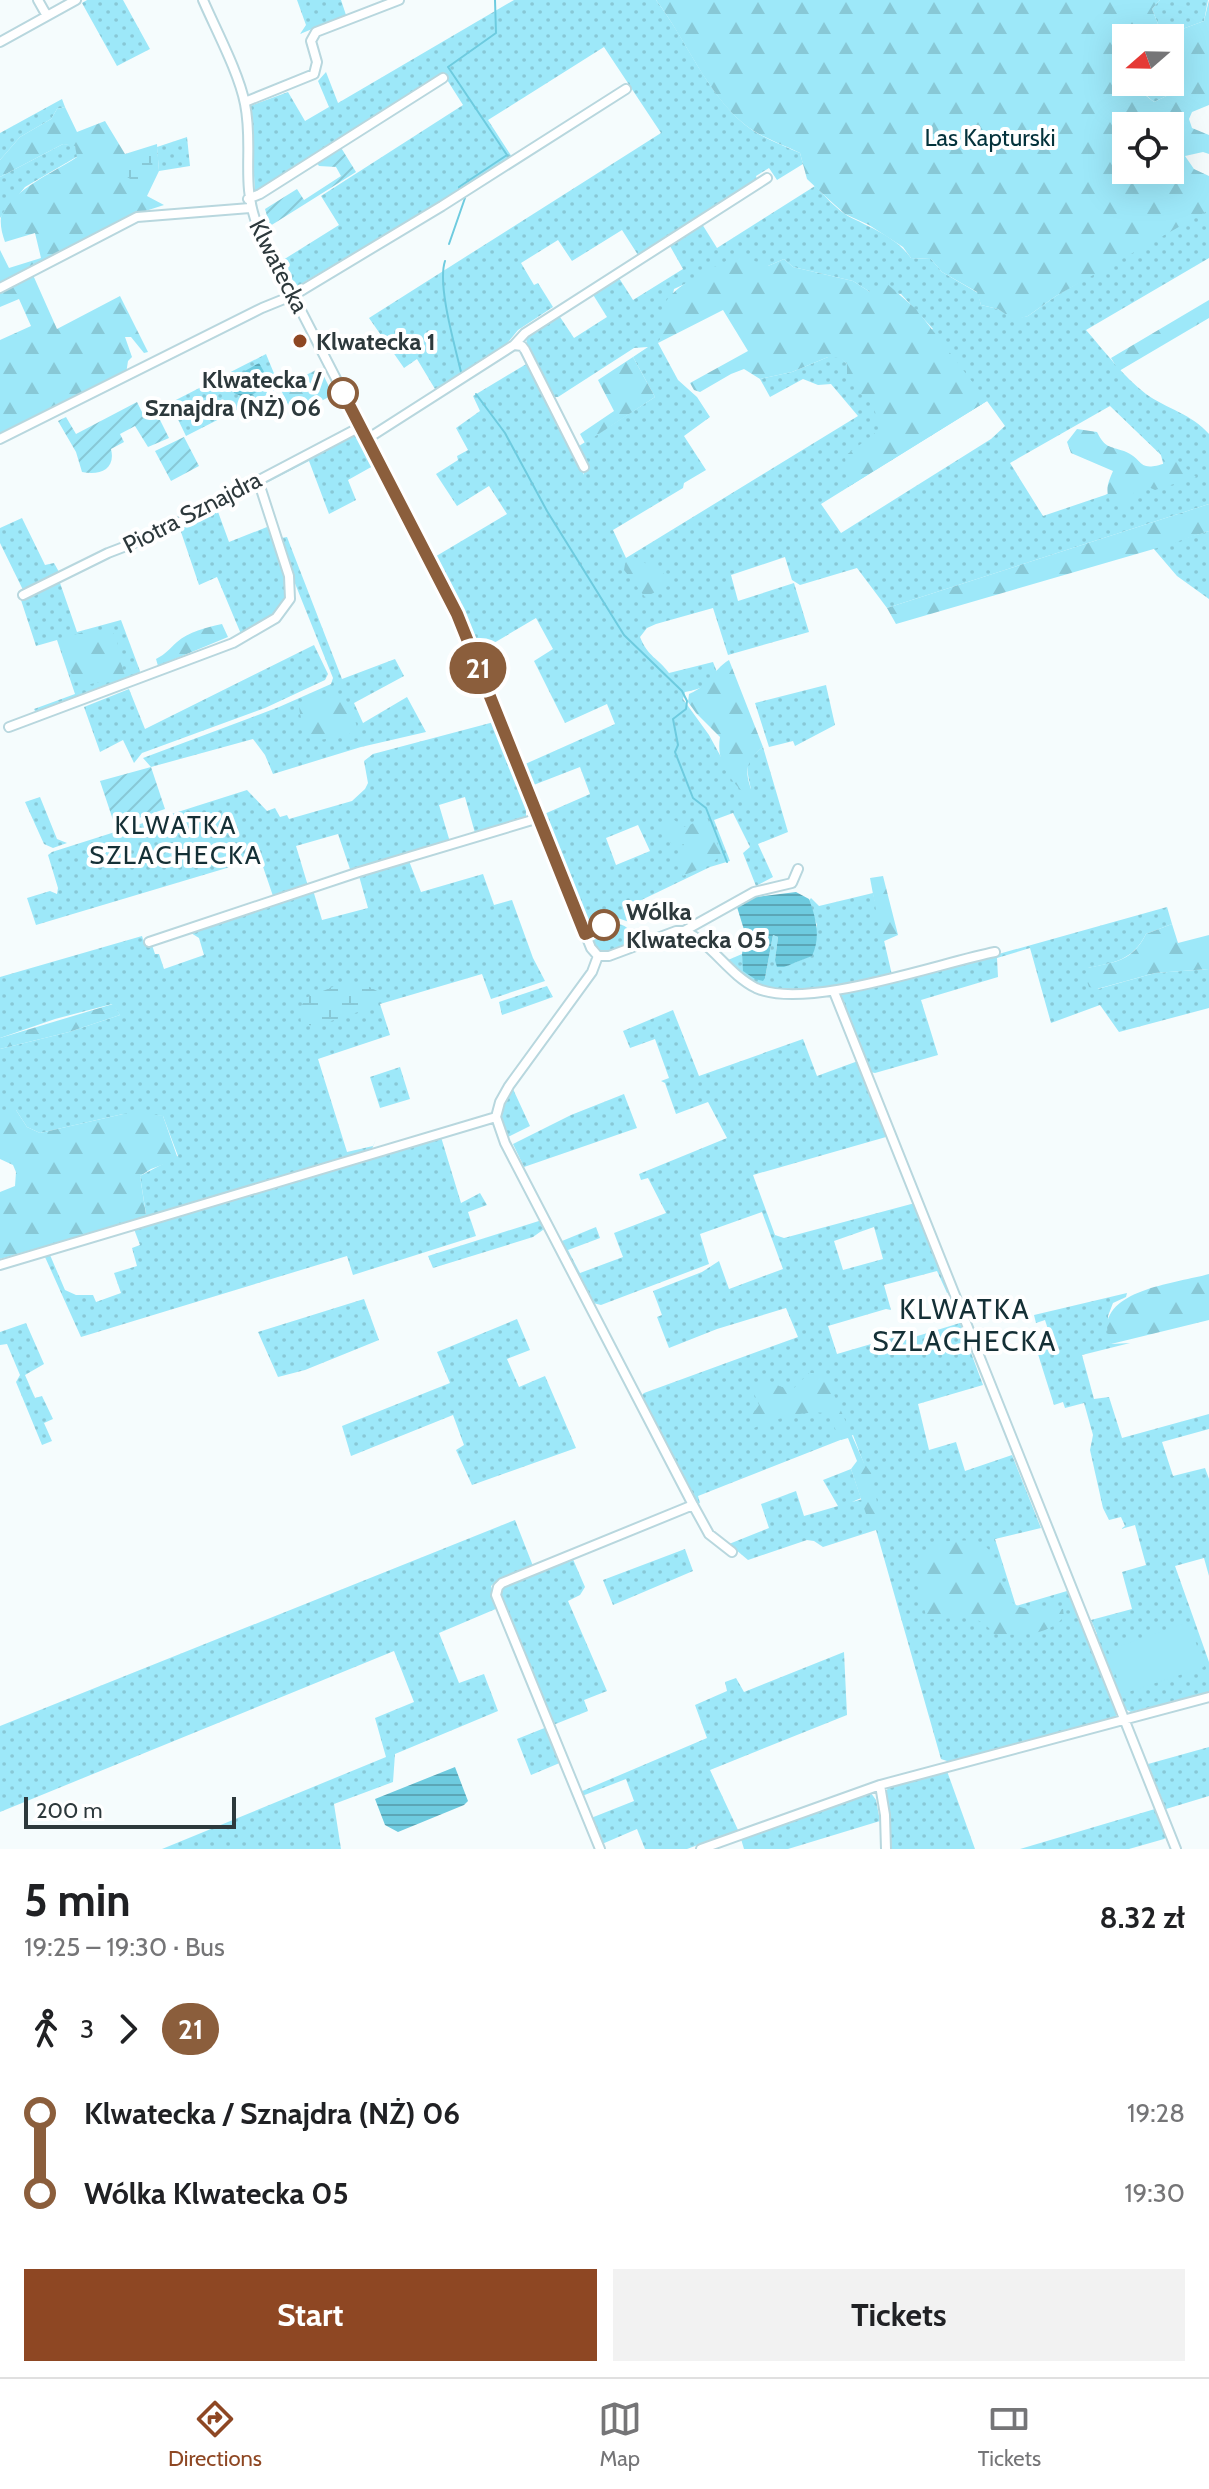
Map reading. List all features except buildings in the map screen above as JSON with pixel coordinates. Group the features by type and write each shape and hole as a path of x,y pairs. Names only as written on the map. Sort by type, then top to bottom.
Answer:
{"street":[{"path":"38,0 47,16"},
{"path":"0,42 76,0"},
{"name":"Klwatecka","path":"203,0 245,102 249,126 249,204 457,614 591,948 598,956"},
{"path":"245,102 314,74 317,62 311,41 316,32 399,0"},
{"path":"0,288 137,217 249,204 443,78"},
{"path":"0,439 262,308 294,295 626,89"},
{"path":"367,439 514,345 525,333 767,178"},
{"path":"514,345 522,346 525,350 584,467"},
{"name":"Piotra Sznajdra","path":"23,595 108,553 155,535 360,427"},
{"path":"9,727 233,643 276,618 290,599 289,576 258,480"},
{"path":"149,942 330,881 539,818"},
{"path":"732,1552 709,1534 693,1505 505,1143 496,1117 509,1086 592,972 598,956 609,956 676,931 684,931 754,892 792,883 798,869"},
{"path":"684,931 742,980 762,990 787,995 834,992 995,952"},
{"path":"834,992 1176,1849"},
{"path":"0,1265 496,1117"},
{"path":"600,1849 496,1595 498,1587 693,1505"},
{"path":"701,1849 880,1785 1209,1697"},
{"path":"880,1785 886,1849"}],"green space":[{"path":"87,0 123,0 150,49 117,66 82,3"},
{"path":"297,0 341,0 346,15 300,34 306,25"},
{"path":"514,0 656,0 718,97 757,133 800,153 803,164 777,180 769,168 756,176 757,179 638,255 622,230 572,261 558,240 521,263 534,285 538,283 553,307 518,330 505,346 435,389 417,359 404,368 369,318 661,133 604,47 488,120 512,157 296,287 283,260 339,225 321,196 463,105 444,75 255,193 250,106 288,92 305,121 329,107 318,81 326,72 338,103"},
{"name":"Las Kapturski","path":"656,0 1160,0 1152,9 1158,24 1112,24 1112,96 1146,96 1154,102 1167,96 1184,96 1184,28 1204,21 1209,0 1209,105 1192,112 1189,119 1192,128 1209,135 1209,154 1203,152 1185,156 1194,169 1209,176 1209,210 1056,296 1028,316 1014,320 998,309 981,305 977,292 942,272 931,259 911,258 903,247 845,214 807,179 800,153 744,124 708,82"},
{"path":"1160,0 1208,0 1204,21 1184,28 1184,24 1158,24 1152,9"},
{"path":"1147,96 1167,96 1154,102"},
{"path":"62,99 65,107 57,109 51,119 20,137 0,160 0,133"},
{"path":"65,107 77,132 105,121 125,154 157,144 159,171 147,196 164,205 130,216 33,275 57,329 120,296 148,352 144,353 131,337 125,337 132,357 128,361 126,374 0,435 0,340 31,326 19,299 0,307 0,250 9,268 41,258 35,233 5,242 1,217 25,189 77,157 75,146 63,144 0,177 0,160 20,137 51,119 57,109"},
{"path":"187,137 190,166 159,171 157,147"},
{"path":"63,144 75,145 78,156 25,187 0,218 0,177"},
{"path":"340,146 356,172 270,226 265,209 297,189 304,200 341,176 336,167 319,166 316,162"},
{"path":"151,152 153,170 146,182 135,182 124,175 121,165 128,158"},
{"path":"815,186 844,213 891,239 911,258 931,259 942,272 978,293 981,305 998,309 1014,319 1028,316 1056,296 1209,205 1209,258 1086,330 1146,394 1195,421 1209,434 1209,504 887,608 857,568 800,585 792,580 785,557 731,575 738,601 794,583 809,632 728,655 713,608 647,628 640,637 643,644 669,673 713,662 717,672 711,681 685,692 683,699 709,735 733,779 751,789 748,765 752,756 763,747 788,832 758,844 773,877 756,886 743,853 750,847 733,813 714,820 730,861 710,867 629,906 635,921 632,923 612,916 587,927 542,815 590,794 580,767 531,786 523,765 615,724 607,704 565,723 534,661 553,649 536,618 477,653 433,558 507,514 489,486 457,506 436,474 468,450 456,428 480,411 473,396 528,363 584,475 579,446 655,397 633,357 648,347 634,348 554,397 527,347 526,336 558,314 574,338 607,317 592,293 619,278 633,300 683,269 670,246 702,224 717,248","holes":["784,259 793,267 853,281 870,292 901,294 933,329 847,364 840,357 828,357 792,372 760,379 770,397 803,379 818,385 831,384 858,416 626,558 613,530 683,488 684,483 706,470 684,436 710,417 697,397 678,380 658,343 665,331 674,289 700,277 768,266","987,401 1005,426 991,439 841,533 821,504","1110,406 1161,455 1164,467 1105,495 1043,516 1010,463","638,825 650,851 616,865 606,838"]},
{"path":"738,255 768,266 784,259 793,267 853,281 870,292 885,282 917,310 987,401 848,487 845,456 879,430 874,407 847,379 847,364 840,358 828,357 792,372 760,379 744,369 700,392 694,390 690,383 748,351 723,310 658,343 668,298 696,277"},
{"path":"1209,300 1209,318 1119,371 1111,358"},
{"path":"266,354 280,388 186,436 170,403"},
{"path":"633,357 655,397 585,443 580,434 614,411 598,380"},
{"path":"320,368 333,395 293,415 280,388"},
{"path":"137,402 144,416 155,410 169,438 148,447 135,426 120,434 124,442 111,449 111,462 105,470 82,472 76,452 58,421 66,417 76,434"},
{"path":"1077,429 1097,432 1105,444 1131,454 1145,466 1166,463 1158,450 1162,447 1196,477 1155,490 1144,485 1135,489 1127,505 1110,502 1108,486 1113,471 1071,453 1067,442"},
{"path":"356,431 373,466 348,480 356,500 329,514 309,461 268,482 265,479"},
{"path":"184,437 199,466 171,481 155,451"},
{"path":"1209,504 1209,531 1164,546 896,624 887,608"},
{"path":"217,509 229,542 267,527 284,572 285,597 282,607 271,618 241,634 217,577 199,585 180,529"},
{"path":"22,518 45,565 54,563 59,572 23,590 0,543 0,528"},
{"path":"1209,531 1209,599 1177,576 1153,548"},
{"path":"287,537 342,679 395,659 404,676 354,703 363,723 407,697 426,732 361,747 273,774 265,755 253,739 151,767 143,758 331,684 333,678 290,571 281,538"},
{"path":"635,557 671,578 672,584 645,597 624,570 626,558"},
{"path":"59,580 77,632 121,620 140,671 139,675 36,713 34,709 75,694 57,640 36,646 21,600"},
{"path":"222,624 228,637 158,666 156,659 181,638"},
{"path":"92,629 103,634 113,633 125,675 86,685 74,677 65,659 65,638"},
{"path":"314,645 328,674 325,680 265,708 142,753 134,763 123,740 100,752 84,707 129,689 145,729"},
{"path":"729,660 763,747 748,765 755,800 750,806 745,802 745,794 725,768 720,754 720,737 688,702 689,694 703,686"},
{"path":"826,685 835,725 795,746 793,741 769,747 755,703"},
{"path":"331,692 346,700 357,727 347,736 319,740 304,726 299,706 311,698"},
{"path":"494,722 526,808 523,820 475,833 465,797 439,805 450,842 351,872 338,834 296,846 308,886 273,896 260,858 36,925 27,898 50,891 57,894 48,855 52,852 247,790 267,811 275,808 280,817 287,815 289,819 352,801 368,783 364,761 373,754"},
{"path":"151,767 165,809 115,826 100,781"},
{"path":"40,797 57,839 67,843 53,848 44,844 25,802"},
{"path":"668,816 685,827 707,817 721,853 718,857 683,876 676,860 684,844 673,845 658,826"},
{"path":"409,861 421,892 483,874 494,905 512,900 533,958 545,981 491,999 482,974 380,1004 390,1035 318,1059 347,1152 373,1146 376,1139 372,1149 170,1213 140,1219 146,1214 140,1176 178,1156 163,1116 123,1114 40,1133 27,1127 16,1110 0,1110 0,1049 69,1032 120,1015 112,1004 0,1038 0,977 142,936 145,946 152,945 155,954 159,954 164,969 204,955 199,938 191,933 196,928 313,890 322,920 368,908 359,876"},
{"path":"883,876 898,935 882,942 870,878"},
{"path":"873,893 892,975 808,989 775,988 752,981 728,960 742,954 744,971 765,978 773,935 778,937 775,960 794,963 808,957 817,925 808,902 811,898 819,906"},
{"path":"1167,907 1172,924 1146,934 1135,950 1122,959 1088,968 1098,989 1155,973 1209,969 1209,1008 1119,1032 1100,1005 1051,1023 1030,948 997,958 998,977 921,1000 938,1055 870,1072 839,993 995,955"},
{"path":"614,924 629,929 633,938 630,945 609,952 596,949 590,937"},
{"path":"1172,924 1178,943 1209,935 1209,969 1155,973 1097,989 1089,987 1085,976 1087,968 1122,959 1135,950 1146,934"},
{"path":"348,981 362,983 379,992 367,1009 316,1026 301,1024 300,1010 305,998"},
{"path":"547,986 553,997 502,1015 499,1002"},
{"path":"113,1004 120,1015 69,1032 0,1049 0,1038"},
{"path":"673,1010 699,1076 803,1039 817,1076 858,1061 886,1137 753,1175 775,1235 784,1238 915,1203 950,1292 947,1293 937,1271 884,1285 891,1310 828,1326 837,1354 895,1337 898,1342 960,1323 983,1385 918,1404 929,1450 956,1442 965,1471 1012,1455 1041,1528 995,1539 1016,1606 1067,1591 1118,1713 1115,1717 950,1762 941,1759 876,1530 823,1547 807,1540 748,1560 729,1544 769,1528 761,1504 796,1491 804,1516 838,1506 823,1480 851,1469 861,1498 852,1502 870,1497 864,1464 853,1435 698,1496 700,1503 697,1504 641,1396 798,1337 786,1308 717,1329 669,1348 657,1317 662,1315 653,1291 702,1272 719,1261 729,1289 783,1269 762,1212 700,1234 709,1264 601,1305 593,1303 562,1241 596,1227 600,1238 568,1250 580,1273 623,1257 614,1233 666,1213 648,1178 641,1180 639,1174 727,1138 708,1102 676,1114 665,1083 661,1081 669,1078 655,1039 630,1048 623,1031","holes":["874,1227 883,1259 843,1270 834,1241"]},
{"path":"400,1067 410,1099 380,1108 370,1077"},
{"path":"513,1089 530,1126 506,1138 502,1112"},
{"path":"624,1094 637,1128 524,1167 513,1144 571,1115"},
{"path":"0,1110 16,1110 27,1127 40,1133 137,1112 163,1116 178,1159 140,1176 146,1215 140,1219 0,1259 0,1192 15,1186 16,1172 13,1165 0,1159"},
{"path":"441,1137 461,1203 480,1193 487,1205 468,1212 476,1236 353,1275 347,1256 81,1337 45,1257 50,1255 65,1290 76,1295 93,1295 96,1302 121,1293 114,1273 137,1266 132,1248 140,1245 134,1229"},
{"path":"542,1220 547,1227 533,1237 433,1268 428,1256"},
{"path":"1209,1274 1209,1320 1111,1344 1107,1326 1112,1312 1122,1301 1156,1287"},
{"path":"1127,1293 1126,1297 1113,1303 1108,1316 1111,1344 1130,1343 1082,1355 1094,1399 1109,1397 1122,1438 1209,1414 1209,1429 1162,1442 1173,1476 1205,1468 1209,1479 1209,1576 1204,1558 1175,1566 1209,1662 1209,1693 1131,1712 1123,1708 1091,1620 1132,1609 1122,1572 1146,1565 1135,1525 1121,1529 1125,1526 1121,1517 1109,1520 1103,1508 1090,1450 1093,1435 1084,1403 1065,1408 1063,1402 1054,1405 1037,1351 1053,1345 1045,1320 1036,1323 1034,1315"},
{"path":"364,1299 379,1340 305,1370 278,1377 258,1332"},
{"path":"517,1319 530,1350 507,1359 519,1387 545,1376 576,1448 472,1485 456,1450 464,1445 453,1415 351,1456 342,1426 450,1383 437,1352"},
{"path":"26,1323 44,1364 25,1375 35,1398 42,1396 53,1419 44,1423 52,1441 42,1445 16,1382 20,1375 7,1344 0,1345 0,1332"},
{"path":"809,1373 820,1373 827,1379 871,1473 880,1517 873,1526 870,1526 851,1469 857,1461 848,1438 841,1440 827,1413 789,1416 754,1428 752,1425 752,1416 759,1405 752,1389 766,1379 781,1387 794,1388"},
{"path":"515,1520 533,1566 491,1586 498,1608 439,1633 459,1683 484,1674 498,1711 395,1754 393,1782 334,1804 341,1849 162,1849 386,1757 375,1718 414,1702 394,1651 0,1812 0,1726"},
{"path":"973,1540 991,1552 1006,1592 1018,1606 1040,1610 1063,1609 1064,1617 1041,1631 1013,1635 994,1634 972,1618 927,1619 920,1587 924,1554 931,1546 942,1542"},
{"path":"685,1549 693,1571 613,1605 603,1580"},
{"path":"572,1557 585,1587 580,1595 568,1601 607,1691 584,1700 588,1711 553,1725 500,1592 504,1585"},
{"path":"1189,1622 1204,1667 1122,1694 1108,1650"},
{"path":"844,1652 847,1715 710,1770 738,1830 687,1849 645,1849 637,1829 602,1844 591,1818 634,1801 626,1779 582,1796 580,1792 707,1738 695,1705 727,1691 725,1682 736,1678 744,1692"},
{"path":"547,1727 562,1762 531,1775 517,1739"},
{"path":"1209,1747 1209,1796 1166,1809 1148,1764"},
{"path":"947,1771 975,1849 887,1849 885,1794 888,1788"},
{"path":"871,1793 876,1800 880,1821 788,1849 744,1849 741,1839"},
{"path":"1155,1809 1167,1837 1164,1839 1129,1849 1020,1849"}],"shaded area":[{"path":"259,363 271,384 246,398 234,393 231,384 236,376"},
{"path":"796,892 809,899 814,913 817,935 812,956 777,967 778,937 773,935 765,978 763,981 755,979 743,971 745,933 737,907 756,897"},
{"path":"455,1767 468,1801 464,1805 398,1832 385,1825 375,1799"}],"waterway":[{"path":"460,189 507,155 448,67 496,33 495,0"},
{"path":"449,244 465,198 463,194"},
{"path":"445,261 445,300 461,372"},
{"path":"476,394 505,433 547,511 624,635 682,691 687,701 686,709 673,719 678,745 675,752 693,798 706,808 727,862"}],"bus line":[{"name":"21","path":"343,393 457,614 585,934 604,925"}],"place":[{"name":"Klwatecka 1","path":"300,341"},
{"name":"Klwatecka / Sznajdra (NŻ) 06","path":"343,393"},
{"name":"Wólka Klwatecka 05","path":"604,925"}],"district":[{"name":"KLWATKA SZLACHECKA","path":"176,840"},
{"name":"KLWATKA SZLACHECKA","path":"965,1325"}]}
